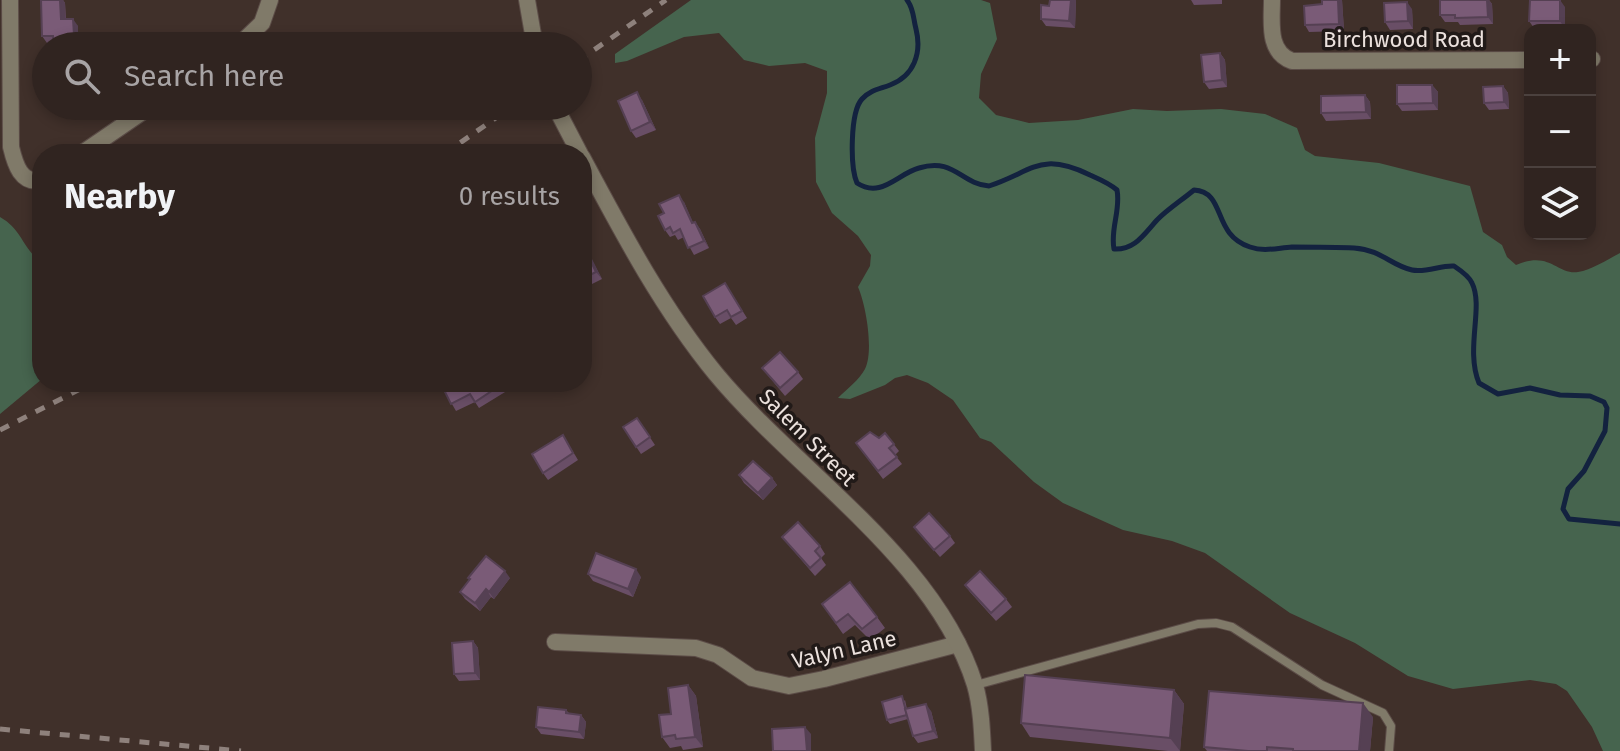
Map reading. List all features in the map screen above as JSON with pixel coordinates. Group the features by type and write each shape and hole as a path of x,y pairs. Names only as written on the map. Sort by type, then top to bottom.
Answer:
{"street":[{"path":"10,0 11,147 23,176 32,181"},
{"path":"253,32 268,13 270,0"},
{"path":"527,0 533,32"},
{"name":"Birchwood Road","path":"1272,0 1272,35 1280,54 1292,61 1524,60"},
{"path":"96,144 131,120"},
{"name":"Salem Street","path":"562,120 575,144"},
{"name":"Salem Street","path":"592,176 685,334 760,422 897,558 928,596 958,644 975,685 983,751"},
{"name":"Valyn Lane","path":"555,642 696,648 718,655 752,678 789,686 958,644"}],"lane":[{"path":"975,685 1198,624 1221,624 1237,630 1322,685 1383,713 1391,726 1389,751"}],"green space":[{"path":"691,0 981,0 990,3 997,39 981,74 979,98 996,115 1029,123 1078,120 1133,109 1221,109 1265,114 1297,128 1305,150 1315,156 1379,163 1470,186 1483,232 1502,245 1507,257 1516,265 1537,260 1578,272 1620,253 1620,751 1603,751 1592,727 1567,691 1556,684 1530,680 1453,689 1408,676 1355,643 1290,613 1205,553 1172,541 1123,530 1063,503 1034,482 991,442 980,438 953,400 928,383 907,375 850,399 838,398 860,377 868,361 868,328 858,287 870,266 871,255 858,236 832,213 816,182 815,138 827,93 827,71 805,63 769,66 744,60 719,33 684,37 615,63 615,54"},
{"path":"0,217 8,222 32,253 32,387 0,414"}],"building":[{"path":"41,0 60,0 61,19 73,19 74,32 42,32"},
{"path":"1050,0 1071,0 1069,21 1041,19 1041,5 1049,6"},
{"path":"1322,0 1338,0 1339,24 1305,25 1304,6 1322,4"},
{"path":"1440,0 1487,0 1488,17 1440,15"},
{"path":"1530,0 1560,0 1560,21 1529,21"},
{"path":"1407,2 1408,21 1385,22 1384,3"},
{"path":"1220,53 1222,80 1204,82 1201,55"},
{"path":"1397,85 1432,85 1433,103 1397,104"},
{"path":"1503,86 1504,102 1484,103 1483,87"},
{"path":"637,92 650,122 631,131 618,101"},
{"path":"1365,95 1366,112 1321,113 1321,96"},
{"path":"679,195 704,241 688,248 680,229 673,233 670,227 665,230 658,216 664,213 659,204"},
{"path":"725,283 742,311 731,317 727,310 715,317 703,296"},
{"path":"780,352 798,372 780,388 762,368"},
{"path":"445,392 490,392 475,402 470,394 451,404"},
{"path":"637,418 650,437 636,447 623,427"},
{"path":"870,432 879,438 885,433 894,444 889,448 897,457 878,471 856,443"},
{"path":"563,435 573,453 543,473 532,454"},
{"path":"753,461 772,478 758,493 739,475"},
{"path":"929,513 950,536 934,550 914,527"},
{"path":"798,522 820,546 815,551 821,558 810,568 782,537"},
{"path":"596,553 636,569 628,589 588,574"},
{"path":"486,556 505,571 489,592 486,589 475,603 460,592"},
{"path":"980,571 1006,599 991,613 965,585"},
{"path":"850,582 877,617 862,629 848,614 836,623 822,604"},
{"path":"473,641 475,673 454,674 452,643"},
{"path":"1025,675 1174,690 1170,738 1021,723"},
{"path":"688,685 695,737 662,737 659,715 671,714 668,688"},
{"path":"1209,691 1363,703 1359,751 1293,751 1267,747 1267,751 1248,751 1204,747"},
{"path":"902,696 907,715 887,720 882,702"},
{"path":"926,704 933,731 913,736 905,709"},
{"path":"538,707 581,715 579,732 536,727"},
{"path":"805,727 807,751 773,751 772,729"}],"waterway":[{"path":"907,0 918,38 917,55 905,76 868,94 858,106 852,140 857,183 866,187 881,187 919,168 941,166 989,186 1038,166 1059,164 1117,190 1114,249 1133,244 1161,216 1194,190 1204,192 1211,198 1229,233 1250,247 1354,248 1372,252 1412,270 1454,266 1469,278 1475,293 1474,356 1479,383 1498,394 1530,388 1560,395 1590,396 1604,402 1607,408 1605,431 1584,471 1568,489 1563,509 1569,519 1620,524"}],"railway":[{"path":"592,51 666,0"},
{"path":"458,144 493,120"},
{"path":"0,430 74,392"},
{"path":"0,729 241,751"}]}
